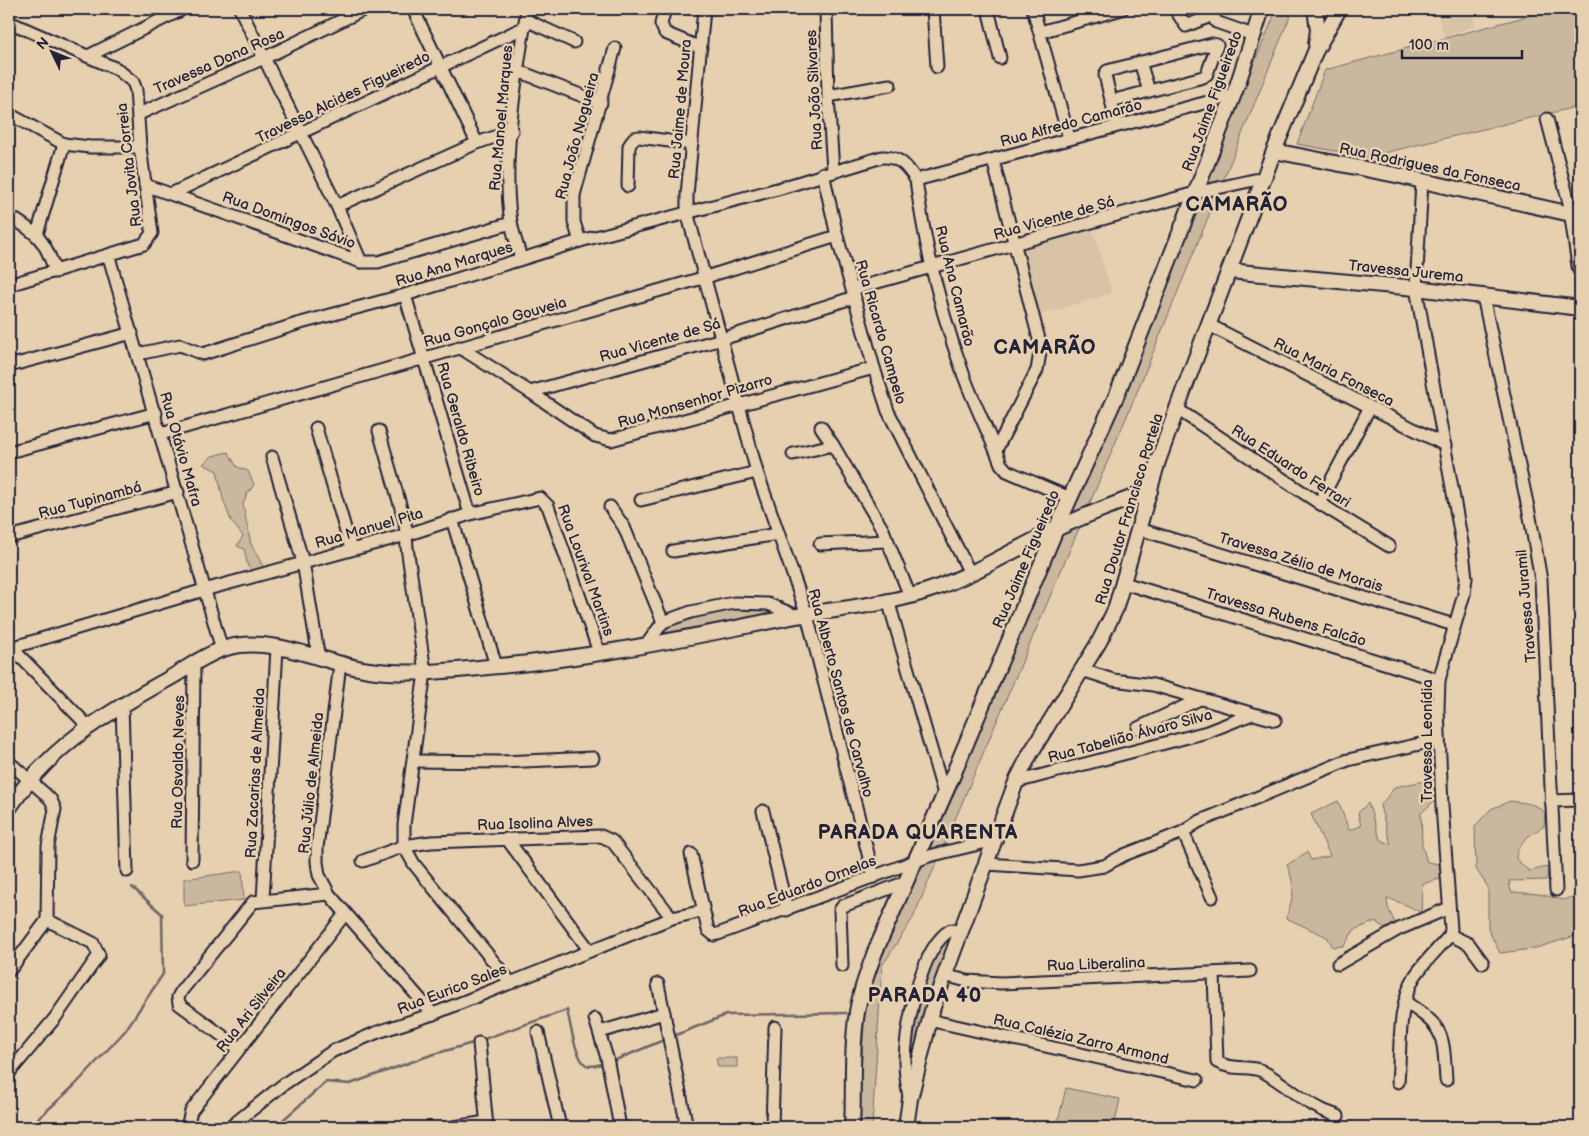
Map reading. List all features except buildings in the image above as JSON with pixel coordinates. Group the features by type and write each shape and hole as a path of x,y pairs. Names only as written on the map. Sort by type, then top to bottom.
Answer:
{"main road":[{"name":"Rua Jaime Figueiredo","path":"852,1127 854,1040 860,998 875,952 916,861 1056,529 1118,392 1234,95 1262,9"},
{"path":"1315,9 1318,30 1315,52"},
{"name":"Rua Doutor Francisco Portela","path":"906,1127 910,1099 929,1020 1016,782 1046,726 1109,623 1124,583 1150,492 1177,409 1263,178 1315,52 1339,9"},
{"name":"Rua Rodrigues da Fonseca","path":"1274,152 1576,215"},
{"path":"1576,215 1580,269"},
{"name":"Travessa Jurema","path":"1229,271 1416,288 1580,308"},
{"path":"9,808 27,780 58,750 88,726 122,704 222,650 244,644 277,648 380,672 425,672 552,660 708,634 910,596 970,573 1056,529 1150,492"}],"street":[{"path":"88,56 182,9"},
{"path":"240,9 337,206 361,262"},
{"name":"Travessa Dona Rosa","path":"138,114 264,58 365,9"},
{"path":"413,9 477,143"},
{"path":"665,9 661,24 664,33 701,48"},
{"name":"Rua Jaime de Moura","path":"704,9 687,195 688,212 706,277"},
{"name":"Rua João Silvares","path":"826,9 828,172"},
{"path":"933,9 937,67"},
{"path":"988,9 1000,58"},
{"path":"1034,9 1069,138"},
{"path":"1040,32 1122,9"},
{"path":"1174,9 1186,26 1213,15 1216,22 1253,34"},
{"path":"526,19 574,42"},
{"name":"Travessa Alcides Figueiredo","path":"174,193 301,135 440,66 526,19"},
{"name":"Rua Manoel Marques","path":"521,259 511,223 508,172 518,71 526,19"},
{"name":"Rua Jovita Correia","path":"9,22 117,69 133,82 152,233 144,244 109,257"},
{"path":"1111,101 1205,76 1217,47 1212,44 1105,73 1111,101 1117,125"},
{"name":"Rua João Nogueira","path":"580,241 574,222 574,195 615,48"},
{"path":"1140,62 1149,92"},
{"path":"518,71 600,103"},
{"path":"828,96 890,85"},
{"name":"Rua Alfredo Camarão","path":"916,180 1234,95"},
{"path":"9,114 64,144 90,147 140,147"},
{"path":"1547,119 1576,215"},
{"path":"337,206 477,143 512,131"},
{"path":"628,186 629,146 634,138 639,137 692,144"},
{"path":"37,234 64,144"},
{"path":"828,172 891,156 908,168 916,180"},
{"path":"993,160 1041,347 1037,370 996,450"},
{"name":"Rua Ana Marques","path":"138,354 180,345 203,354 281,328 406,295 580,241 781,188 828,172"},
{"name":"Rua Ricardo Campelo","path":"828,172 837,236 874,368 888,410 970,573"},
{"name":"Rua Vicente de Sá","path":"530,392 722,339 932,268 1195,194 1263,178"},
{"name":"Rua Ana Camarão","path":"916,180 932,268 964,376 1001,464 1007,471 1070,498"},
{"name":"Travessa Leonídia","path":"1422,182 1416,288 1462,543 1466,578 1464,594 1439,680 1438,740 1450,935"},
{"name":"Rua Domingos Sávio","path":"145,185 174,193 361,262 378,262 511,223"},
{"path":"9,216 37,234 50,254 55,272"},
{"name":"Rua Gonçalo Gouveia","path":"161,434 706,277 837,236"},
{"path":"9,285 109,257"},
{"name":"Rua Otávio Mafra","path":"109,257 156,413 222,650"},
{"name":"Rua Alberto Santos de Carvalho","path":"706,277 757,472 778,534 802,616 874,876"},
{"name":"Rua Geraldo Ribeiro","path":"406,295 429,357 470,514"},
{"name":"Travessa Juramil","path":"1483,296 1542,580 1556,890"},
{"name":"Rua Maria Fonseca","path":"1209,325 1444,445"},
{"path":"9,366 132,333"},
{"name":"Rua Monsenhor Pizarro","path":"454,349 530,392 595,436 611,440 874,368"},
{"path":"1319,503 1370,407"},
{"name":"Rua Eduardo Ferrari","path":"1177,409 1319,503 1389,546"},
{"path":"9,452 156,413"},
{"path":"821,427 881,526 910,596"},
{"path":"316,428 351,548"},
{"path":"379,431 403,512 425,672 404,825 404,846 414,864 511,982"},
{"path":"792,454 833,445"},
{"path":"272,457 304,562 319,659"},
{"path":"642,500 757,472"},
{"name":"Rua Tupinambá","path":"9,538 178,492"},
{"name":"Rua Manuel Pita","path":"10,646 351,548 406,535 470,514 534,498 543,500"},
{"name":"Rua Lourival Martins","path":"543,500 548,506 599,652"},
{"path":"610,507 624,527 664,622"},
{"path":"452,519 496,666"},
{"name":"Travessa Zélio de Morais","path":"1139,529 1454,624"},
{"path":"673,551 778,534"},
{"path":"820,544 888,541"},
{"name":"Travessa Rubens Falcão","path":"1124,583 1439,680"},
{"path":"888,600 944,794"},
{"path":"647,644 664,622 717,607 756,602 777,606 802,616"},
{"path":"10,646 88,726"},
{"name":"Rua Zacarias de Almeida","path":"263,900 277,648"},
{"name":"Rua Osvaldo Neves","path":"192,860 194,664"},
{"name":"Rua Júlio de Almeida","path":"340,664 316,862 329,894 433,1014"},
{"path":"1082,670 1113,680 1153,685 1250,715 1275,720"},
{"name":"Rua Tabelião Álvaro Silva","path":"1138,728 1200,699"},
{"path":"122,704 126,871"},
{"name":"Rua Tabelião Álvaro Silva","path":"1016,782 1207,732 1250,715"},
{"path":"987,864 1078,870 1104,866 1124,855 1183,832 1198,822 1326,768 1380,752 1438,740"},
{"path":"414,761 500,762 593,758"},
{"path":"9,762 51,800 55,810 48,846 47,920 9,971"},
{"path":"1551,801 1580,800"},
{"path":"763,811 787,910"},
{"path":"1183,832 1212,897"},
{"name":"Rua Isolina Alves","path":"363,861 404,846 431,842 594,835 608,838 672,918"},
{"path":"507,839 590,951"},
{"name":"Rua Eduardo Ornelas","path":"703,911 708,930 714,935 787,910 916,861 995,840"},
{"path":"691,854 703,911"},
{"path":"842,966 840,910 843,906 906,882"},
{"path":"239,1048 179,1004 178,997 249,906 263,900 329,894"},
{"path":"1338,964 1399,929 1449,908"},
{"name":"Rua Eurico Sales","path":"230,1127 284,1084 333,1051 378,1032 433,1014 672,918 703,911"},
{"name":"Rua Ari Silveira","path":"187,1127 191,1112 345,914"},
{"path":"9,1073 55,1018 99,955 98,949 93,943 47,920"},
{"path":"910,1099 905,1063 906,1049 911,1009 921,975 941,939 950,930 960,932"},
{"path":"1398,1082 1404,1002 1414,978 1425,962 1450,935 1469,944 1483,963"},
{"name":"Rua Liberalina","path":"944,975 967,981 1001,983 1250,971"},
{"path":"1214,974 1217,1062 1226,1067 1260,1070 1311,1106 1338,1116"},
{"path":"658,984 687,1127"},
{"path":"1404,1002 1427,1016 1440,1032 1444,1042 1446,1080"},
{"path":"600,1032 664,1013"},
{"path":"595,1019 608,1063 620,1127"},
{"name":"Rua Calézia Zarro Armond","path":"929,1020 1197,1080"},
{"path":"772,1127 775,1027"},
{"path":"538,1032 560,1127"},
{"path":"453,1127 487,1124 479,1043"}],"shaded area":[{"path":"1277,9 1293,9 1132,404 913,918 882,966 872,1127 857,1127 866,996 897,911"},
{"path":"1436,9 1471,9 1476,26 1444,36"},
{"path":"1554,9 1580,9 1580,106 1367,157 1297,144 1325,70"},
{"path":"1092,227 1112,293 1041,315 1021,249"},
{"path":"228,452 237,467 248,471 254,485 247,494 243,505 251,544 264,568 257,573 248,567 244,549 237,546 243,536 231,521 223,499 217,471 203,464 212,456"},
{"path":"764,607 778,612 665,633 671,622 724,609"},
{"path":"1437,781 1438,787 1435,799 1421,813 1422,845 1427,862 1439,864 1443,878 1422,884 1421,913 1387,898 1388,908 1395,923 1385,929 1376,921 1354,930 1344,946 1333,947 1327,937 1286,918 1293,892 1292,880 1287,865 1307,852 1311,860 1330,856 1311,814 1338,801 1349,830 1361,826 1358,813 1368,803 1380,839 1391,845 1380,806 1395,787 1419,782"},
{"path":"1510,801 1533,805 1545,813 1544,826 1522,843 1516,859 1529,871 1548,867 1547,880 1509,881 1511,892 1539,894 1563,900 1578,895 1575,936 1533,949 1500,953 1488,929 1488,887 1476,869 1475,826 1491,809"},
{"path":"242,871 244,900 184,906 184,879"},
{"path":"948,938 951,939 913,1076 907,1065 911,1025 930,961"},
{"path":"716,1058 737,1058 737,1067 718,1067"},
{"path":"1066,1088 1120,1099 1114,1127 1087,1127 1058,1121"},
{"path":"1201,1122 1226,1123 1228,1127 1196,1127"}],"waterway":[{"path":"29,1127 75,1085 125,1031 163,974 162,914 132,887"},
{"path":"481,1040 567,1010 571,1031 582,1061 586,1065 591,1066 606,1063"},
{"path":"671,1037 726,1015 846,1013"},
{"path":"611,1062 666,1039"},
{"path":"275,1127 326,1082 350,1084 431,1055 476,1042"}],"district":[{"name":"CAMARÃO","path":"1237,204"},
{"name":"CAMARÃO","path":"1045,347"},
{"name":"PARADA QUARENTA","path":"918,832"},
{"name":"PARADA 40","path":"925,995"}]}
